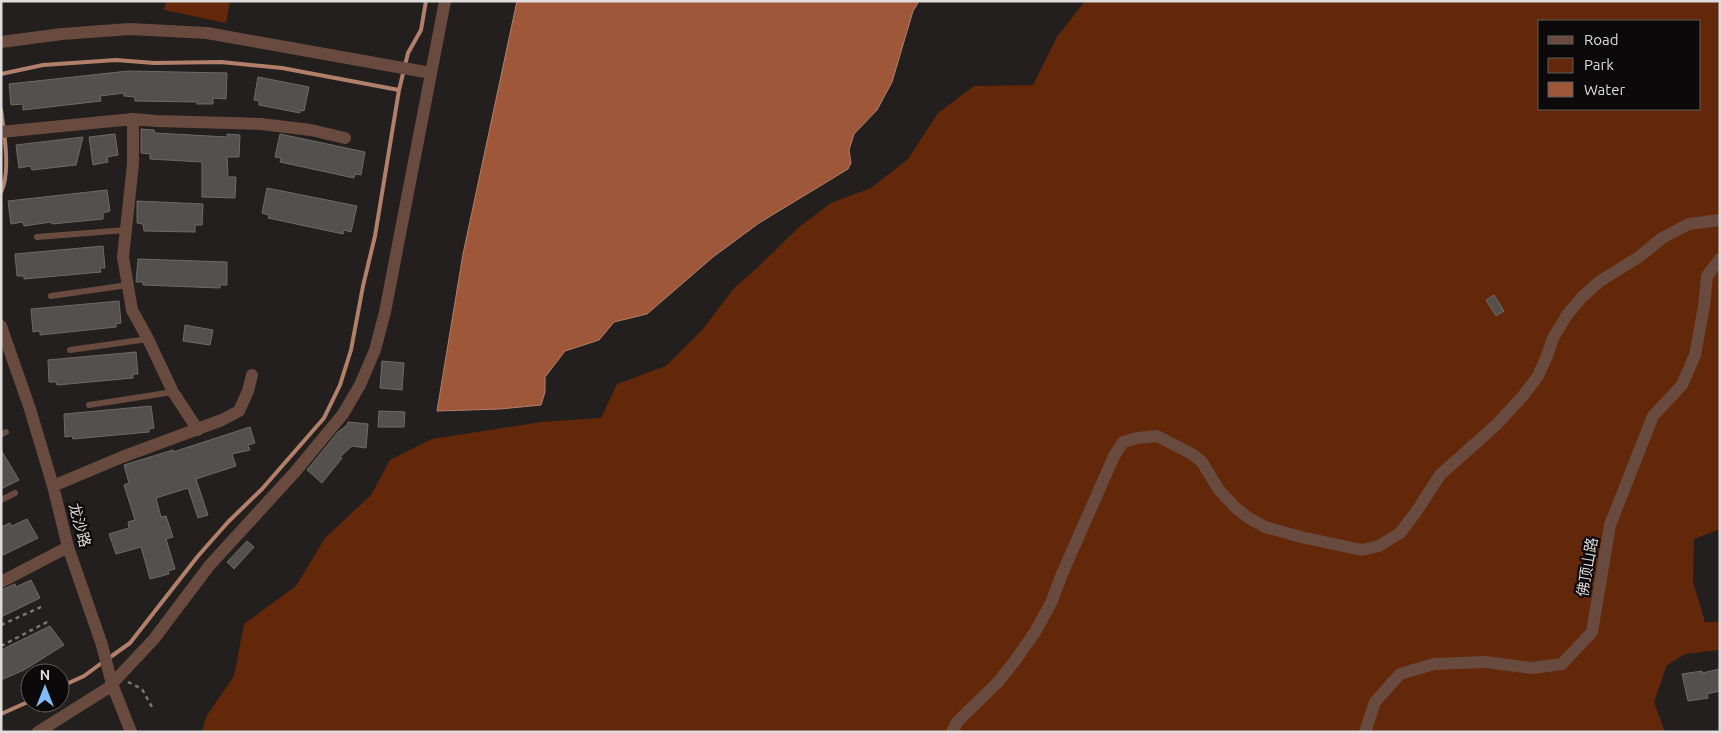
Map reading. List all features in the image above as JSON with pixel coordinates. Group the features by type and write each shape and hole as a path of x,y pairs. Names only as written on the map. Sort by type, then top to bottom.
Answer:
{"street":[{"path":"38,732 108,688 154,639 209,566 295,472 343,414 360,385 375,350 385,312 445,1"},
{"path":"1,42 62,34 130,29 207,33 431,72"},
{"path":"1,132 133,119 261,124 311,130 345,138"},
{"path":"133,119 133,164 123,257 132,310 173,392 198,430"},
{"path":"952,732 957,722 998,682 1036,632 1114,456 1123,442 1137,438 1157,436 1192,454 1202,462 1219,490 1235,507 1247,517 1265,527 1362,550 1379,546 1400,533 1440,475 1496,425 1523,396 1538,376 1553,338 1567,315 1582,297 1600,281 1639,257 1662,238 1689,224 1720,220"},
{"name":"佛顶山路","path":"1365,732 1376,702 1400,674 1434,664 1485,662 1532,668 1562,664 1592,632 1610,525 1653,416 1682,385 1695,355 1704,306 1707,276 1720,259"},
{"name":"龙沙路","path":"1,326 30,409 53,486 68,547 131,732"},
{"path":"53,486 122,457 198,430 239,411 248,391 252,375"},
{"path":"1,582 68,547"}],"lane":[{"path":"37,237 126,230"},
{"path":"51,296 128,285"},
{"path":"70,350 148,339"},
{"path":"89,405 173,392"},
{"path":"1,500 15,493"}],"path":[{"path":"1,625 41,607"},
{"path":"1,646 49,621"},
{"path":"115,681 142,689 152,707"}],"green space":[{"path":"166,1 230,1 226,23 164,10"},
{"path":"1085,1 1720,1 1720,529 1694,539 1693,582 1705,622 1720,622 1720,650 1685,654 1667,665 1654,702 1665,732 202,732 206,717 234,676 244,624 296,586 325,538 371,495 390,460 432,439 541,422 601,418 617,384 666,366 703,329 734,288 799,227 831,203 871,188 908,159 938,113 974,86 1033,85 1057,37"}],"water":[{"path":"517,1 919,1 913,11 892,82 877,110 854,134 849,150 851,163 848,169 759,223 713,257 647,314 614,322 599,340 565,351 545,377 545,392 541,405 500,409 437,411 463,254"}],"building":[{"path":"128,71 227,73 226,99 213,98 213,104 135,101 135,97 124,96 124,93 100,96 101,101 23,110 23,104 11,105 9,84"},
{"path":"258,77 309,87 304,111 300,110 300,113 259,105 259,101 254,100"},
{"path":"141,129 154,130 155,133 227,137 227,134 240,135 239,157 227,157 228,177 236,177 235,198 202,197 202,162 150,159 150,154 141,153"},
{"path":"115,134 118,155 107,157 108,162 93,165 89,137"},
{"path":"280,134 365,152 361,175 355,174 354,178 280,162 281,158 275,157"},
{"path":"83,137 76,165 32,170 30,166 19,168 16,145"},
{"path":"267,188 357,206 351,232 344,230 343,234 268,218 269,215 262,213"},
{"path":"107,190 110,211 103,213 103,219 52,224 51,222 24,226 23,222 11,224 8,201"},
{"path":"137,201 203,204 202,225 195,225 195,232 144,231 143,224 137,223"},
{"path":"103,246 105,268 100,268 101,272 24,279 24,276 17,276 15,254"},
{"path":"138,259 227,262 227,285 220,285 220,288 143,285 143,282 136,282"},
{"path":"1494,295 1504,311 1496,316 1486,300"},
{"path":"119,301 121,323 116,324 116,327 40,335 40,331 33,332 31,309"},
{"path":"185,325 213,330 210,345 183,341"},
{"path":"136,352 138,374 133,374 133,378 57,385 56,382 49,382 48,360"},
{"path":"382,361 404,363 402,390 380,388"},
{"path":"151,406 154,428 149,429 149,432 73,439 72,436 65,437 64,414"},
{"path":"379,411 405,412 404,427 378,427"},
{"path":"348,422 368,424 366,448 352,446 340,457 342,458 322,483 307,470"},
{"path":"250,427 255,443 248,445 250,450 232,454 236,466 196,479 208,515 198,518 188,488 156,498 161,517 166,516 173,537 166,539 175,569 168,571 169,574 150,579 141,547 116,554 109,534 129,528 128,522 135,520 124,485 129,483 124,465 173,450 173,452"},
{"path":"1,450 19,480 1,489"},
{"path":"27,519 38,538 1,556 1,527 10,523 12,526"},
{"path":"247,541 254,547 234,569 227,562"},
{"path":"31,580 40,598 1,617 1,590 15,584 16,587"},
{"path":"50,626 64,645 35,663 20,663 20,672 1,680 1,650"},
{"path":"1720,669 1720,691 1707,694 1708,698 1688,701 1682,674 1702,671 1702,673"}],"waterway":[{"path":"109,658 130,643 198,556 228,522 262,489 324,418 340,385 351,350 375,236 399,90 408,53 421,30 426,1"},
{"path":"1,74 43,65 116,60 154,63 221,62 282,68 399,90"},
{"path":"1,110 6,163 6,174 1,192"},
{"path":"70,682 84,676 103,662"},
{"path":"1,714 20,705"}]}
